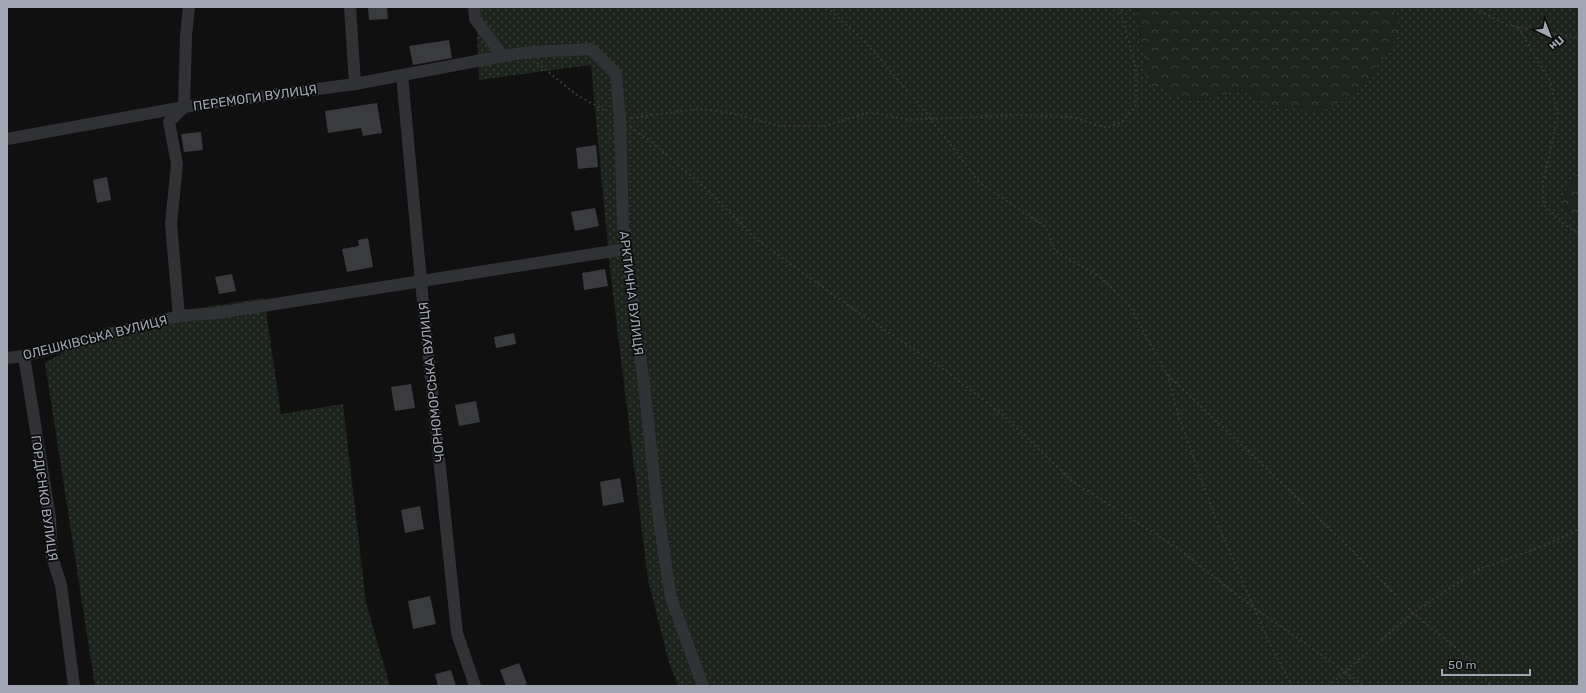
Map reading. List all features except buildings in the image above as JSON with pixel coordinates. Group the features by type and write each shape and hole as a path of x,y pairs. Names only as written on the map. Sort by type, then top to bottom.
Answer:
{"lane":[{"path":"184,107 186,36 189,7"},
{"path":"350,7 355,84"},
{"path":"474,7 475,19 504,56"},
{"name":"АРКТИЧНА ВУЛИЦЯ","path":"504,56 525,53 591,49 616,74 620,119 623,227 644,385 658,513 671,598 703,686"},
{"name":"ПЕРЕМОГИ ВУЛИЦЯ","path":"7,139 184,107 355,84 504,56"},
{"name":"ЧОРНОМОРСЬКА ВУЛИЦЯ","path":"402,75 456,633 476,686"},
{"name":"ОЛЕШКІВСЬКА ВУЛИЦЯ","path":"7,358 24,356 179,316 172,224 177,164 169,122 184,107"},
{"path":"179,316 218,313 421,282 626,248"},
{"name":"ГОРДІЄНКО ВУЛИЦЯ","path":"24,356 50,518 52,557 61,585 74,686"}],"path":[{"path":"827,7 869,46 930,119 980,183 1046,227 1055,251 1100,276 1129,305 1167,374 1180,420 1218,526 1267,638 1292,686"},
{"path":"620,119 698,109 731,113 780,126 824,126 870,112 909,120 1017,115 1072,117 1106,128 1122,122 1136,105 1136,68 1119,7"},
{"path":"1470,7 1508,25 1579,38"},
{"path":"1518,27 1551,83 1558,116 1543,183 1544,205 1565,225 1579,234"},
{"path":"525,53 577,95 620,119 654,144 705,188 756,239 852,308 942,368 1002,414 1072,481 1176,547 1254,608 1346,672 1363,686"},
{"path":"1167,374 1350,549 1413,613 1466,656 1491,686"},
{"path":"1328,686 1413,613 1478,570 1546,545 1579,529"}],"green space":[{"path":"476,7 1136,7 1140,36 1193,102 1242,90 1273,107 1361,90 1401,32 1393,7 1579,7 1579,171 1561,198 1572,218 1579,212 1579,686 678,686 668,659 648,580 610,269 591,65 479,80"},
{"path":"1136,7 1393,7 1401,32 1361,90 1321,112 1273,107 1242,90 1193,102 1148,84"},
{"path":"1579,171 1579,212 1572,218 1561,198"},
{"path":"264,298 281,414 343,404 366,603 390,686 95,686 45,363 105,328 200,308"}]}
